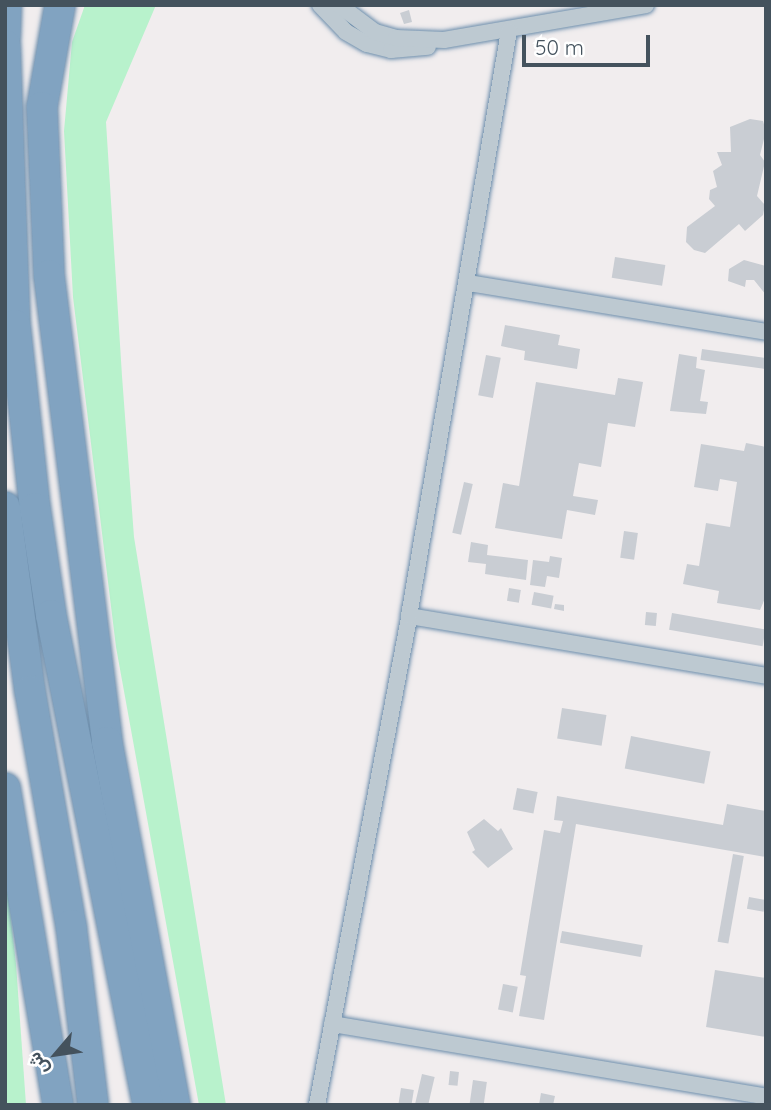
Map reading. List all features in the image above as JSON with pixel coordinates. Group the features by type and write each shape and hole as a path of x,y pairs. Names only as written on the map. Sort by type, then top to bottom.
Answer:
{"highway":[{"path":"5,37 6,5"},
{"path":"60,5 42,107 50,360 84,776"},
{"path":"5,45 19,379 51,615 148,1105"},
{"path":"49,275 105,730 175,1098"},
{"path":"5,507 28,680 72,925 92,1097"},
{"path":"5,788 41,988 58,1105"},
{"path":"41,988 43,1105"}],"street":[{"path":"320,5 346,32 367,44 416,50 444,40 509,31 646,5"},
{"path":"339,5 375,32 444,40"},
{"path":"317,1105 409,617 509,31"},
{"path":"468,283 766,332"},
{"path":"409,617 766,676"},
{"path":"332,1024 766,1097"}],"green space":[{"path":"85,5 156,5 106,122 122,376 134,537 226,1105 199,1105 116,647 73,297 64,131 72,42"},
{"path":"5,865 16,964 26,1105 5,1105"}],"building":[{"path":"409,10 412,22 404,24 400,13"},
{"path":"750,119 763,121 766,131 760,155 765,162 757,196 765,205 763,215 745,231 739,224 705,253 694,250 686,242 687,227 715,206 709,199 710,190 717,187 713,171 722,165 717,152 731,152 730,127"},
{"path":"615,257 665,265 662,286 612,278"},
{"path":"744,260 766,266 766,295 754,280 746,280 745,287 728,281 729,269"},
{"path":"505,325 560,335 558,345 580,349 577,369 524,360 525,351 501,346"},
{"path":"702,349 766,358 765,369 700,360"},
{"path":"679,354 697,357 696,368 705,370 700,401 708,402 706,414 670,411"},
{"path":"486,355 501,358 493,398 478,395"},
{"path":"618,378 643,382 635,427 608,423 601,467 579,463 573,496 598,500 595,515 567,510 562,539 495,528 503,483 519,486 536,382 615,395"},
{"path":"746,443 766,447 766,596 760,610 717,603 719,591 683,584 687,564 699,566 706,523 730,527 737,482 720,479 718,491 694,487 701,444 744,451"},
{"path":"464,482 473,484 461,535 452,533"},
{"path":"624,531 638,533 634,560 620,558"},
{"path":"471,542 488,545 487,555 528,560 526,580 485,574 486,564 468,562"},
{"path":"550,556 562,558 559,578 547,576 545,587 530,585 533,560 549,562"},
{"path":"509,588 521,590 519,603 507,601"},
{"path":"534,592 554,596 551,609 532,605"},
{"path":"555,604 564,605 564,611 554,609"},
{"path":"646,612 657,613 656,626 645,625"},
{"path":"672,613 766,629 763,646 669,630"},
{"path":"562,708 606,715 602,746 557,739"},
{"path":"631,736 711,751 704,784 625,768"},
{"path":"517,788 538,792 533,814 513,810"},
{"path":"557,796 723,825 727,804 766,811 766,857 576,824 544,1020 519,1016 526,976 520,975 544,830 560,833 563,821 554,820"},
{"path":"484,819 498,831 501,828 513,849 488,868 472,852 475,850 467,832"},
{"path":"733,854 744,856 728,944 718,942"},
{"path":"749,897 766,900 764,912 747,909"},
{"path":"562,931 643,945 641,957 560,943"},
{"path":"715,970 766,978 766,1037 706,1027"},
{"path":"503,984 518,987 513,1012 498,1010"},
{"path":"450,1071 459,1072 457,1086 449,1085"},
{"path":"422,1074 435,1077 428,1105 415,1105"},
{"path":"473,1080 487,1082 484,1105 470,1105"},
{"path":"401,1088 414,1090 411,1105 398,1105"},
{"path":"541,1093 555,1096 553,1105 539,1105"}]}
